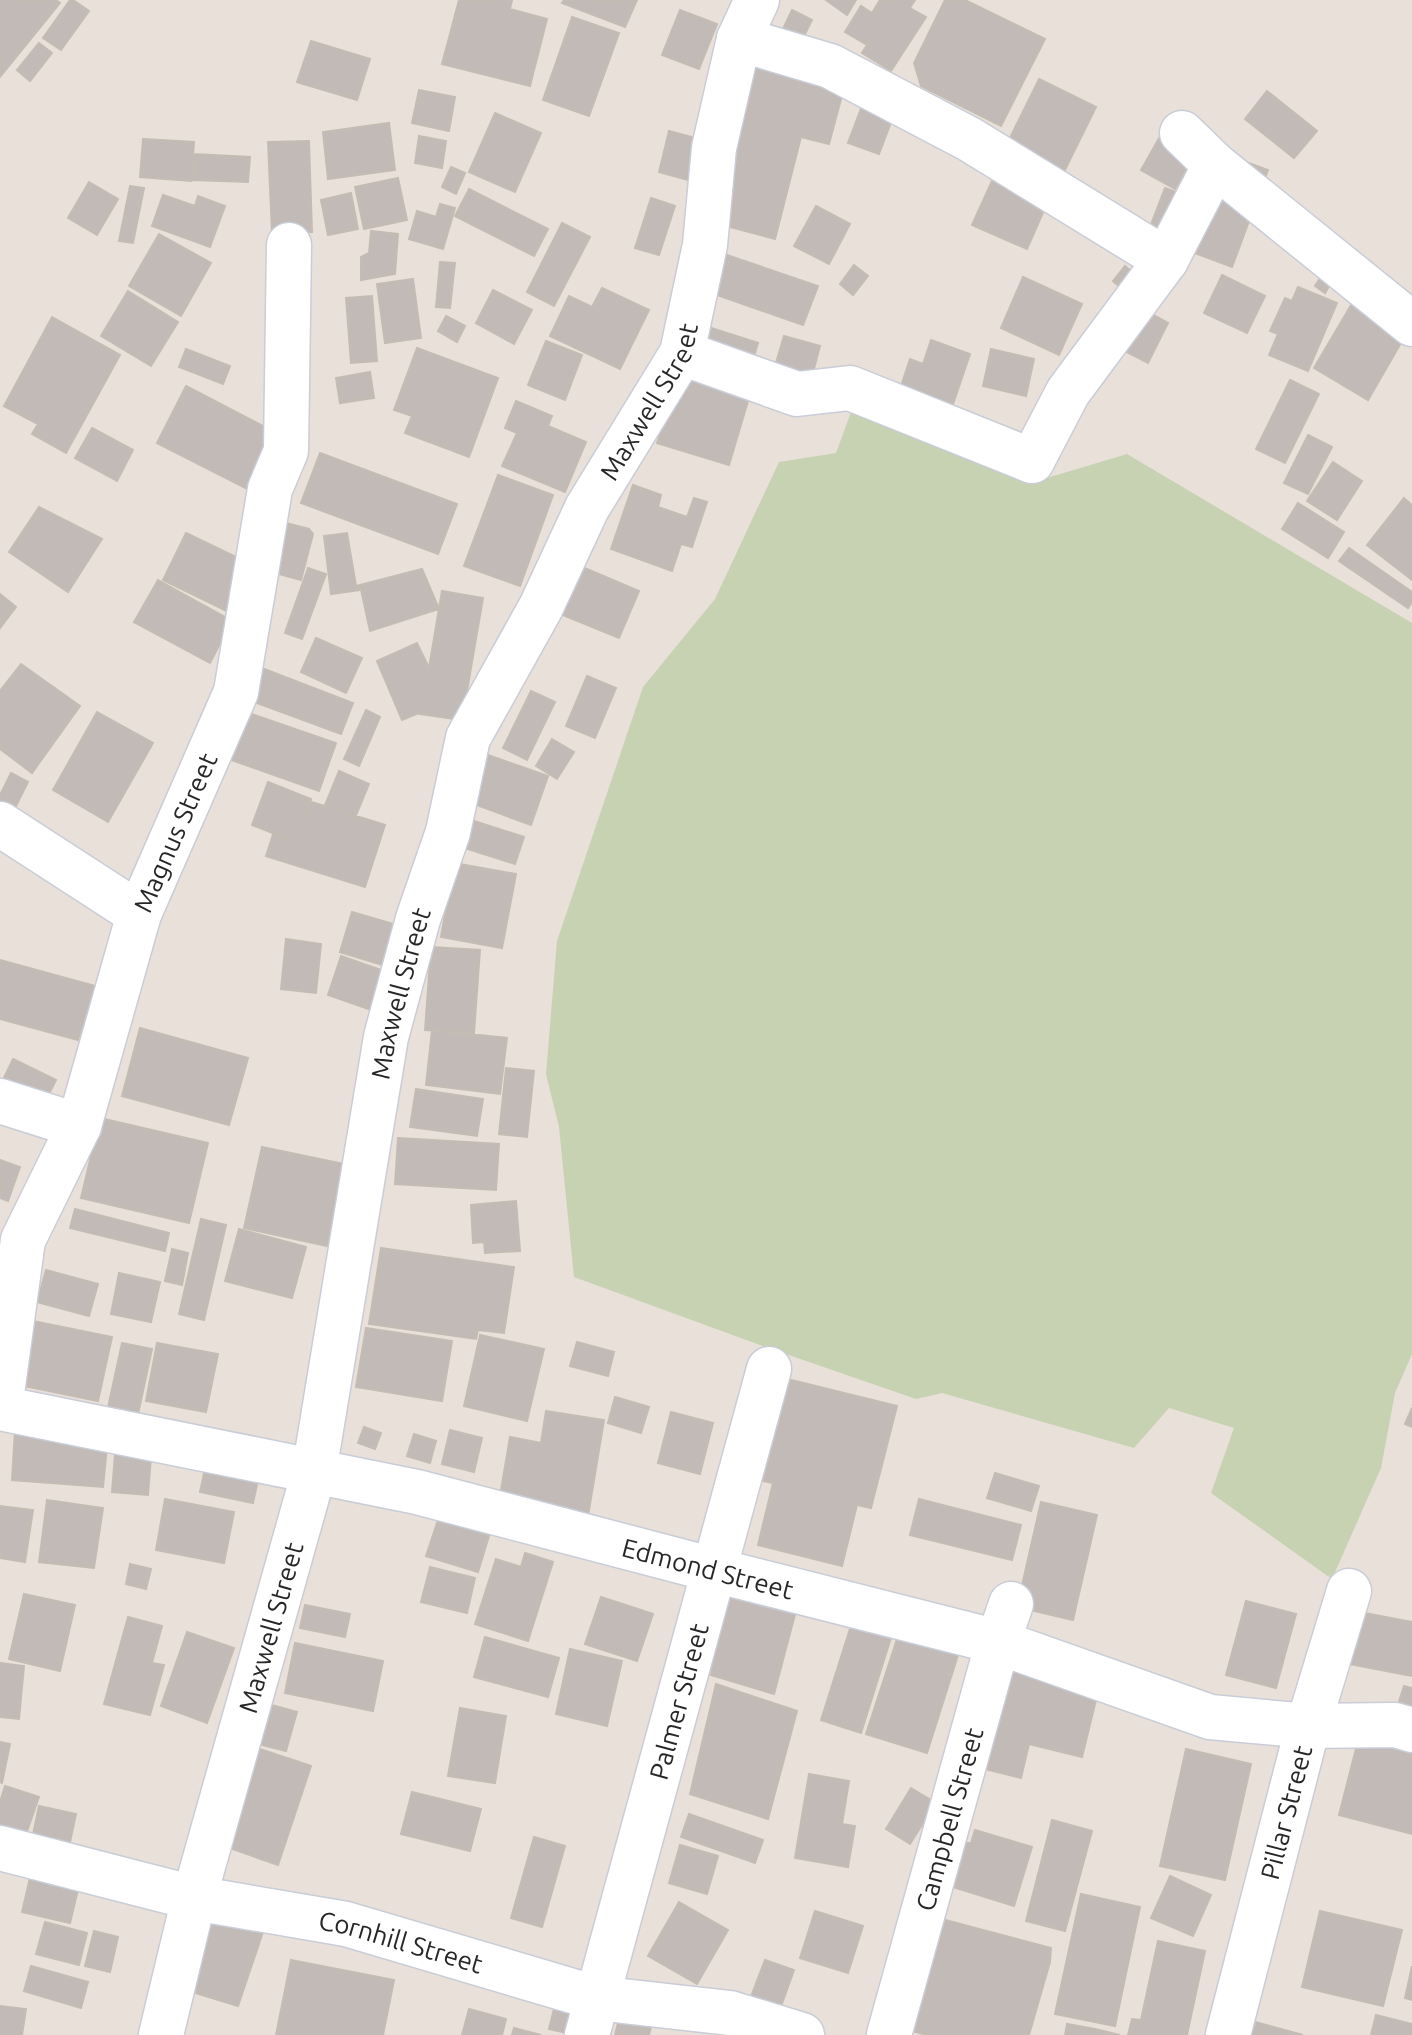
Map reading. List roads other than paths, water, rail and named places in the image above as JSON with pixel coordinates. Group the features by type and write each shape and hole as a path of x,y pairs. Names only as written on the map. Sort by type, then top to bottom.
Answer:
{"street":[{"name":"Maxwell Street","path":"161,2035 194,1898 314,1472 386,1037 418,919 448,832 468,738 541,607 587,508 682,353 705,245 714,148 739,39 757,0"},
{"path":"739,39 830,66 969,139 1166,260"},
{"path":"1182,133 1215,165 1412,324"},
{"path":"682,353 797,394 850,388 1032,461 1068,392 1166,260 1215,165"},
{"name":"Magnus Street","path":"0,1408 23,1240 79,1126 139,914 236,692 270,489 286,451 289,245"},
{"path":"0,824 139,914"},
{"path":"0,1101 79,1126"},
{"name":"Palmer Street","path":"592,2016 769,1369"},
{"name":"Edmond Street","path":"0,1408 417,1492 714,1570 1004,1623 1210,1717 1308,1726 1395,1725 1412,1730"},
{"name":"Pillar Street","path":"1228,2035 1308,1726 1349,1591"},
{"name":"Campbell Street","path":"889,2035 1004,1623"},
{"name":"Cornhill Street","path":"0,1848 194,1898 346,1924 592,2016 730,2013 802,2035"}]}
